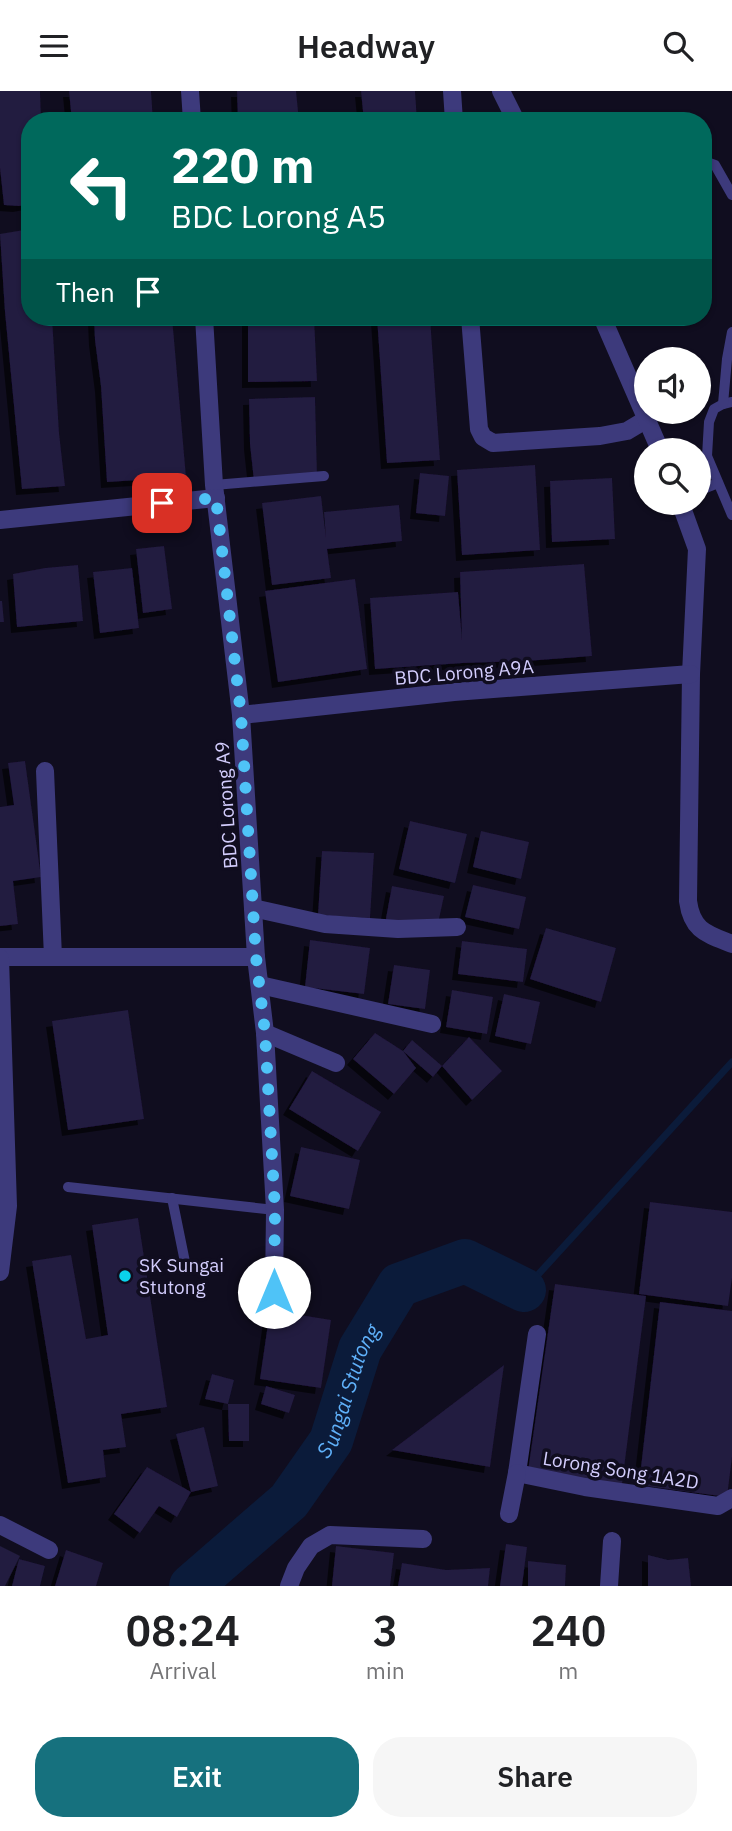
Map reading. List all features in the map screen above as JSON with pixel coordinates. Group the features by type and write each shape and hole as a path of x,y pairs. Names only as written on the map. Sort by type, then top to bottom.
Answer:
{"street":[{"path":"190,91 191,112"},
{"path":"452,91 453,112"},
{"path":"501,91 512,112"},
{"name":"BDC Lorong A9","path":"205,326 215,491 241,715 256,957 265,1033 275,1210 274,1292"},
{"path":"471,326 479,429 483,437 493,443 600,436 627,431 639,424"},
{"path":"606,326 634,390"},
{"path":"0,520 215,491"},
{"path":"685,515 697,549 691,674 689,913 700,930 732,944"},
{"name":"BDC Lorong A9A","path":"241,715 454,692 691,674"},
{"path":"45,771 53,957"},
{"path":"253,908 324,924 398,929 457,927"},
{"path":"1,1268 8,1206 0,958 256,957"},
{"path":"260,985 432,1024"},
{"path":"265,1033 336,1063"},
{"name":"Lorong Song 1A2D","path":"537,1333 517,1473 585,1487 718,1506 732,1498"},
{"path":"509,1514 517,1473"},
{"path":"0,1525 49,1550"},
{"path":"289,1586 296,1568 311,1546 330,1535 423,1539"},
{"path":"609,1586 612,1541"}],"lane":[{"path":"712,164 732,195"},
{"path":"706,438 714,409 728,403 732,332"},
{"path":"711,471 728,497 732,515"},
{"path":"215,491 324,476"},
{"path":"711,486 718,483"},
{"path":"68,1187 275,1210"},
{"path":"172,1198 186,1262"}],"building":[{"path":"0,91 40,91 41,112 21,112 21,206 4,205 0,168"},
{"path":"69,91 151,91 152,112 71,112"},
{"path":"237,91 296,91 298,112 238,112"},
{"path":"361,91 415,91 416,112 363,112"},
{"path":"21,230 21,326 53,326 65,486 22,489 0,234"},
{"path":"94,326 173,326 186,477 107,482 101,386"},
{"path":"248,326 314,326 317,381 248,382"},
{"path":"378,326 431,326 440,460 387,463"},
{"path":"315,397 317,476 254,481 249,399"},
{"path":"535,465 540,550 462,555 457,470"},
{"path":"420,473 449,476 445,516 416,513"},
{"path":"612,478 615,539 552,542 550,481"},
{"path":"321,496 326,538 324,512 399,505 402,541 327,549 331,578 272,585 262,503"},
{"path":"164,546 172,609 143,613 136,549"},
{"path":"584,564 592,656 375,669 370,598 458,592 462,640 460,572"},
{"path":"78,565 83,621 17,627 13,574"},
{"path":"132,568 139,628 100,633 93,572"},
{"path":"355,579 367,669 278,682 265,591"},
{"path":"2,601 4,622 0,622"},
{"path":"25,761 41,877 13,881 18,924 0,926 0,807 14,805 8,763"},
{"path":"410,821 467,834 455,883 399,869"},
{"path":"481,831 529,842 521,879 473,867"},
{"path":"322,851 374,853 370,918 318,915"},
{"path":"473,885 526,897 519,929 465,917"},
{"path":"392,886 444,896 437,928 384,929"},
{"path":"546,928 616,948 601,1002 530,979"},
{"path":"310,940 370,948 364,994 305,987"},
{"path":"462,941 527,949 523,982 458,974"},
{"path":"394,965 430,970 425,1009 388,1004"},
{"path":"452,990 493,997 487,1034 446,1027"},
{"path":"504,994 540,1002 531,1044 495,1036"},
{"path":"128,1010 144,1119 68,1130 52,1021"},
{"path":"375,1033 403,1051 416,1068 394,1094 353,1059"},
{"path":"469,1037 502,1071 472,1100 442,1066"},
{"path":"412,1040 442,1066 433,1077 403,1051"},
{"path":"312,1071 381,1112 358,1151 289,1109"},
{"path":"301,1147 360,1160 349,1209 290,1196"},
{"path":"650,1202 732,1212 732,1278 728,1306 639,1294"},
{"path":"138,1218 167,1407 121,1414 126,1447 103,1450 106,1477 68,1483 32,1261 71,1255 86,1339 108,1335 92,1225"},
{"path":"555,1284 646,1296 622,1484 528,1471"},
{"path":"660,1302 732,1311 732,1457 727,1497 639,1485"},
{"path":"270,1310 331,1320 321,1388 260,1379"},
{"path":"504,1365 490,1467 392,1450"},
{"path":"212,1374 234,1380 228,1404 205,1399"},
{"path":"266,1386 295,1395 289,1413 261,1404"},
{"path":"228,1404 249,1404 249,1441 229,1441"},
{"path":"204,1427 218,1486 191,1492 176,1434"},
{"path":"147,1467 191,1492 177,1517 159,1506 140,1533 114,1514"},
{"path":"506,1544 527,1547 522,1586 500,1586"},
{"path":"0,1546 20,1556 5,1586 0,1586"},
{"path":"336,1546 394,1553 390,1586 332,1586"},
{"path":"66,1550 103,1563 96,1586 55,1586"},
{"path":"648,1555 668,1560 688,1558 691,1586 648,1586"},
{"path":"19,1559 45,1566 40,1586 12,1586"},
{"path":"528,1561 566,1565 565,1586 528,1586"},
{"path":"402,1563 446,1570 490,1568 488,1586 398,1586"}],"waterway":[{"path":"524,1290 732,1062"},
{"name":"Sungai Stutong","path":"191,1586 289,1501 331,1441 360,1349 399,1285 465,1261 524,1290"}],"place":[{"name":"SK Sungai Stutong","path":"125,1276"}],"route":[{"path":"162,503 216,498 241,715 256,957 265,1033 275,1210 274,1292"}]}
